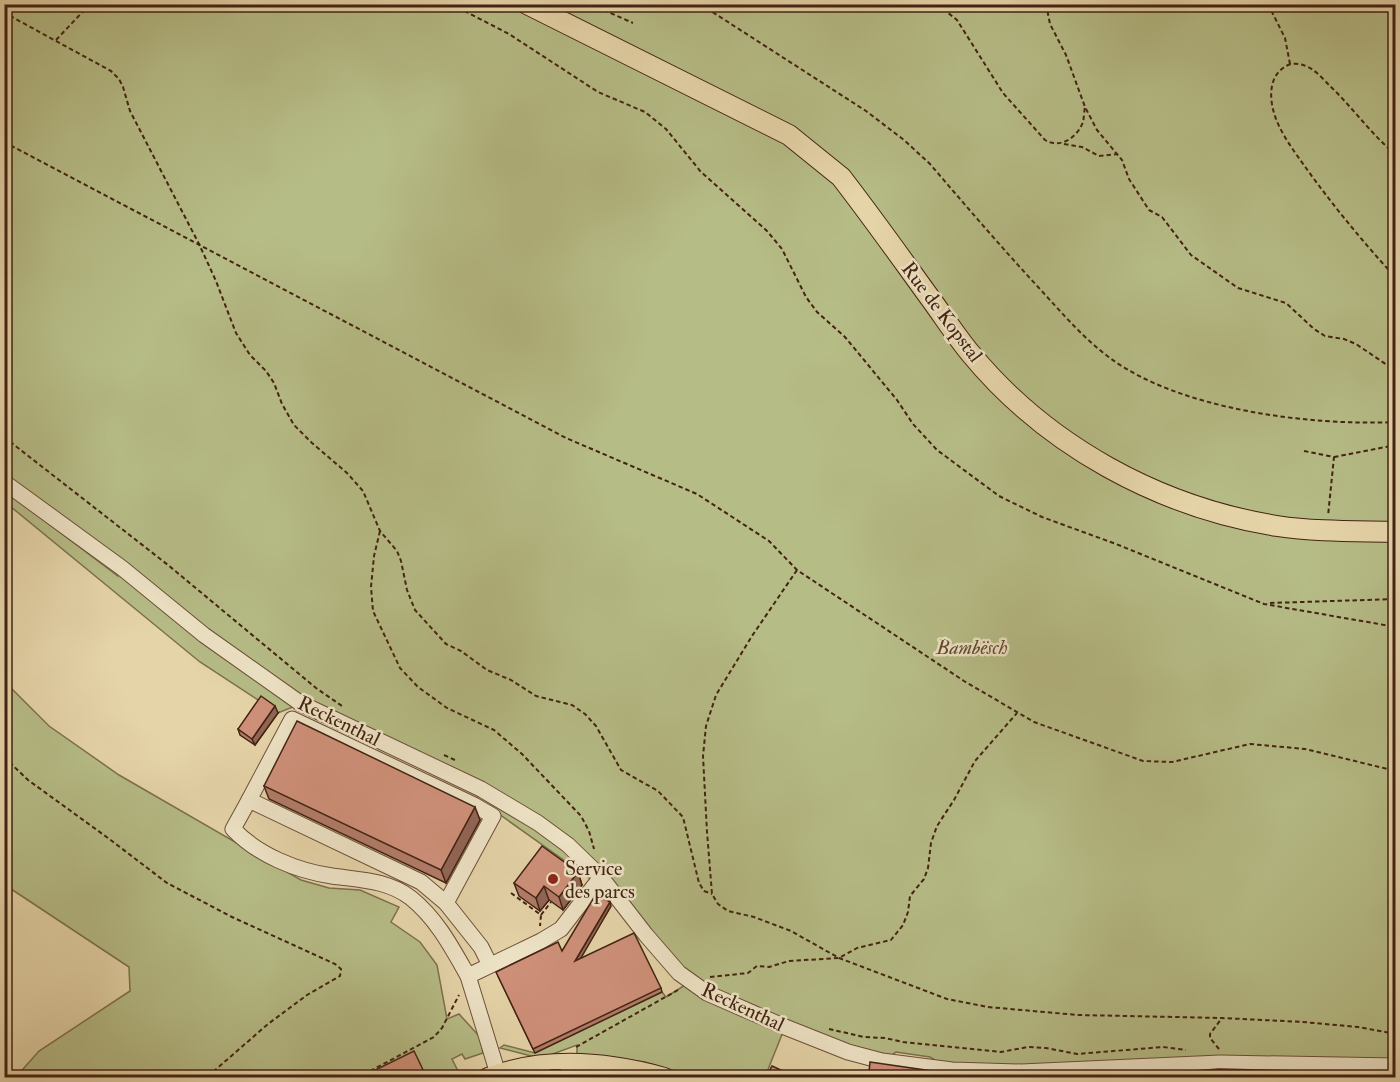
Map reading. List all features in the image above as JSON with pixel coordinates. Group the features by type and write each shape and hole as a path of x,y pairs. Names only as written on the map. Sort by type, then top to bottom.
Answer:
{"main road":[{"name":"Rue de Kopstal","path":"526,4 789,135 820,159 841,177 971,354 1014,399 1061,440 1117,473 1153,490 1238,517 1277,525 1327,531 1395,532"},
{"path":"493,1076 532,1066 563,1064 601,1065 664,1077"}],"street":[{"name":"Reckenthal","path":"4,482 122,568 204,634 300,704 482,789 538,823 568,845 601,877 679,973 707,993 785,1027 848,1052 882,1061 952,1070 1021,1071 1220,1063 1395,1066"},
{"path":"300,704 233,829 258,851 308,871 376,881 410,897 430,916 448,941 468,976 493,1076"},
{"path":"292,719 494,816 446,903"},
{"path":"448,793 456,777"},
{"path":"249,800 421,882 446,903 481,947 490,966"},
{"path":"468,976 561,929 601,877"}],"path":[{"path":"56,40 90,4"},
{"path":"451,4 509,34 598,92 645,112 666,129 701,172 767,231 782,249 806,297 817,312 845,337 897,400 912,424 937,450 999,496 1042,517 1264,603 1395,627"},
{"path":"590,4 633,23"},
{"path":"700,4 866,111 904,140 930,164 1080,333 1112,359 1182,395 1232,408 1307,419 1371,423 1395,422"},
{"path":"938,4 957,20 1003,93 1045,140 1052,144 1082,147 1099,156 1118,154"},
{"path":"1046,4 1050,24 1066,55 1084,107 1097,130 1122,160 1129,179 1149,210 1162,217 1191,255 1238,288 1286,303 1325,336 1344,339 1356,344 1387,365 1395,366"},
{"path":"1268,4 1285,38 1290,64"},
{"path":"4,12 111,71 119,78 130,111 199,244 236,333 250,355 274,383 282,404 294,425 347,473 363,491 380,531 397,551 407,590 415,610 446,644 461,651 487,670 511,680 536,696 572,705 596,726 621,770 658,790 678,809 687,826 699,883 704,891 712,894"},
{"path":"1395,155 1378,140 1314,70 1300,64 1290,64 1280,71 1272,83 1271,97 1274,115 1288,142 1318,186 1364,244 1395,278"},
{"path":"1063,144 1075,135 1083,122 1084,107"},
{"path":"4,142 566,438 697,494 769,541 797,570 964,681 1017,713 1044,726 1143,761 1172,762 1250,744 1305,749 1395,771"},
{"path":"4,437 168,565 316,688 345,709"},
{"path":"1304,451 1334,457 1395,445"},
{"path":"1327,531 1334,457"},
{"path":"380,531 370,587 373,611 400,668 418,687 437,701 494,730 522,754 581,816 589,831 594,849"},
{"path":"797,570 752,636 716,695 706,726 704,756 712,894 718,904 728,911 754,917 791,931 839,958 886,977 947,999 988,1007 1078,1015 1222,1017 1358,1027 1395,1034"},
{"path":"1264,603 1395,599"},
{"path":"715,982 706,978 748,973 757,966 769,967 789,961 839,958 857,948 891,940 903,924 908,912 910,896 924,879 937,826 975,761 1017,713"},
{"path":"4,757 28,780 108,837 167,883 232,917 335,964 341,969 340,976 307,995 268,1024 206,1077"},
{"path":"511,893 541,915"},
{"path":"541,941 541,915 551,902"},
{"path":"357,1077 434,1037 442,1028 468,976"},
{"path":"563,1064 578,1045 599,1036 691,982"},
{"path":"1208,1049 1219,1049 1210,1038 1210,1034 1222,1017"},
{"path":"824,1027 864,1037 1001,1052 1028,1047 1077,1054 1163,1047 1186,1050"},
{"path":"1387,1051 1395,1046"}],"green space":[{"name":"Bambësch","path":"5,5 1395,5 1395,1066 952,1070 930,1057 896,1052 882,1061 785,1027 765,1077 696,1077 645,1062 577,1054 577,1045 550,1055 535,1057 500,1048 504,1045 535,1053 662,992 666,997 690,982 596,883 496,812 476,801 481,789 300,704 278,713 200,662 5,502 4,490 118,576 122,568 5,482"},
{"path":"4,681 49,726 119,775 301,880 329,888 360,890 399,907 391,922 420,942 437,965 447,1019 459,1014 480,1037 483,1053 465,1059 462,1054 452,1059 461,1077 16,1077 39,1051 130,991 129,967 5,885"}],"building":[{"path":"261,696 275,706 252,739 238,729"},
{"path":"297,721 475,807 441,870 264,786"},
{"path":"542,846 578,872 559,897 544,886 536,898 514,883"},
{"path":"596,894 610,902 575,961 634,933 661,988 533,1049 496,972 558,942 562,951"},
{"path":"414,1051 426,1076 363,1076"},
{"path":"870,1062 932,1071 932,1077 897,1077 869,1072"},
{"path":"772,1066 796,1077 766,1077"},
{"path":"1219,1069 1301,1071 1302,1077 1193,1077 1193,1071"},
{"path":"560,1070 559,1077 517,1077 525,1075"},
{"path":"1169,1072 1169,1077 1135,1077 1135,1073"},
{"path":"976,1074 990,1074 990,1077 976,1077"},
{"path":"1105,1075 1105,1077 1029,1077"}],"place":[{"name":"Service des parcs","path":"553,879"}]}
